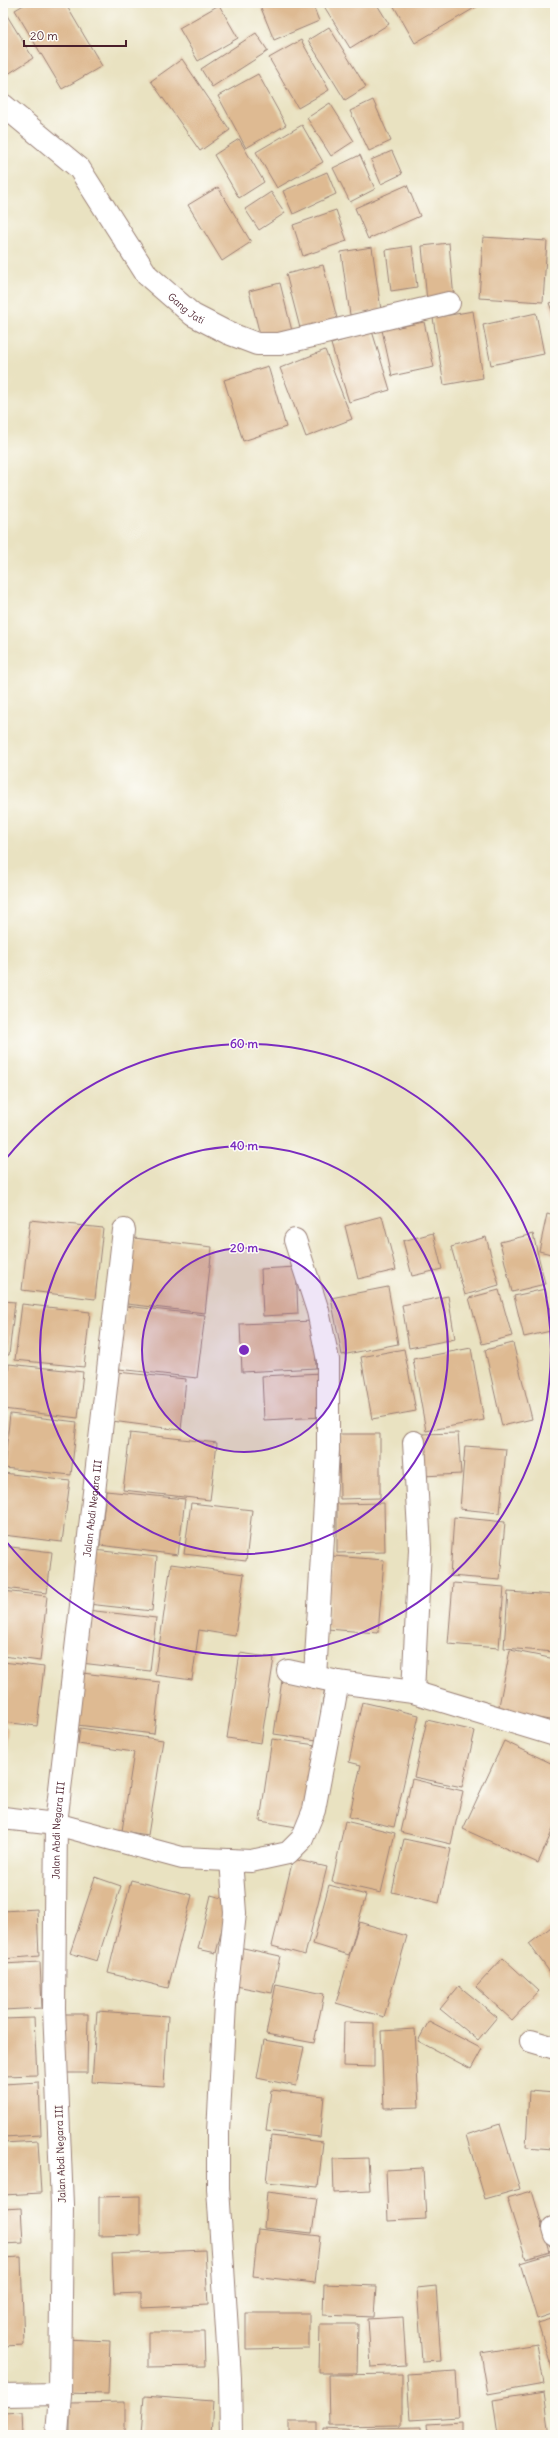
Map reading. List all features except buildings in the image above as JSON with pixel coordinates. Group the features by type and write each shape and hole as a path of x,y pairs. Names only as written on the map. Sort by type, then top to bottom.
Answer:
{"street":[{"name":"Gang Jati","path":"3,105 79,168 147,274 194,314 228,333 257,344 279,344 449,303"},
{"name":"Jalan Abdi Negara III","path":"57,2435 60,2394 62,2205 54,2008 56,1824 124,1230"},
{"path":"295,1240 318,1311 328,1360 328,1450 315,1677"},
{"path":"413,1692 420,1549 414,1442"},
{"path":"288,1671 338,1682 413,1692 555,1735"},
{"path":"3,1818 56,1824 182,1858 251,1861 288,1853 302,1840 314,1810 338,1682"},
{"path":"231,1860 235,1913 225,2004 218,2139 218,2188 230,2378 231,2435"},
{"path":"531,2041 555,2048"},
{"path":"3,2395 60,2394"}]}
